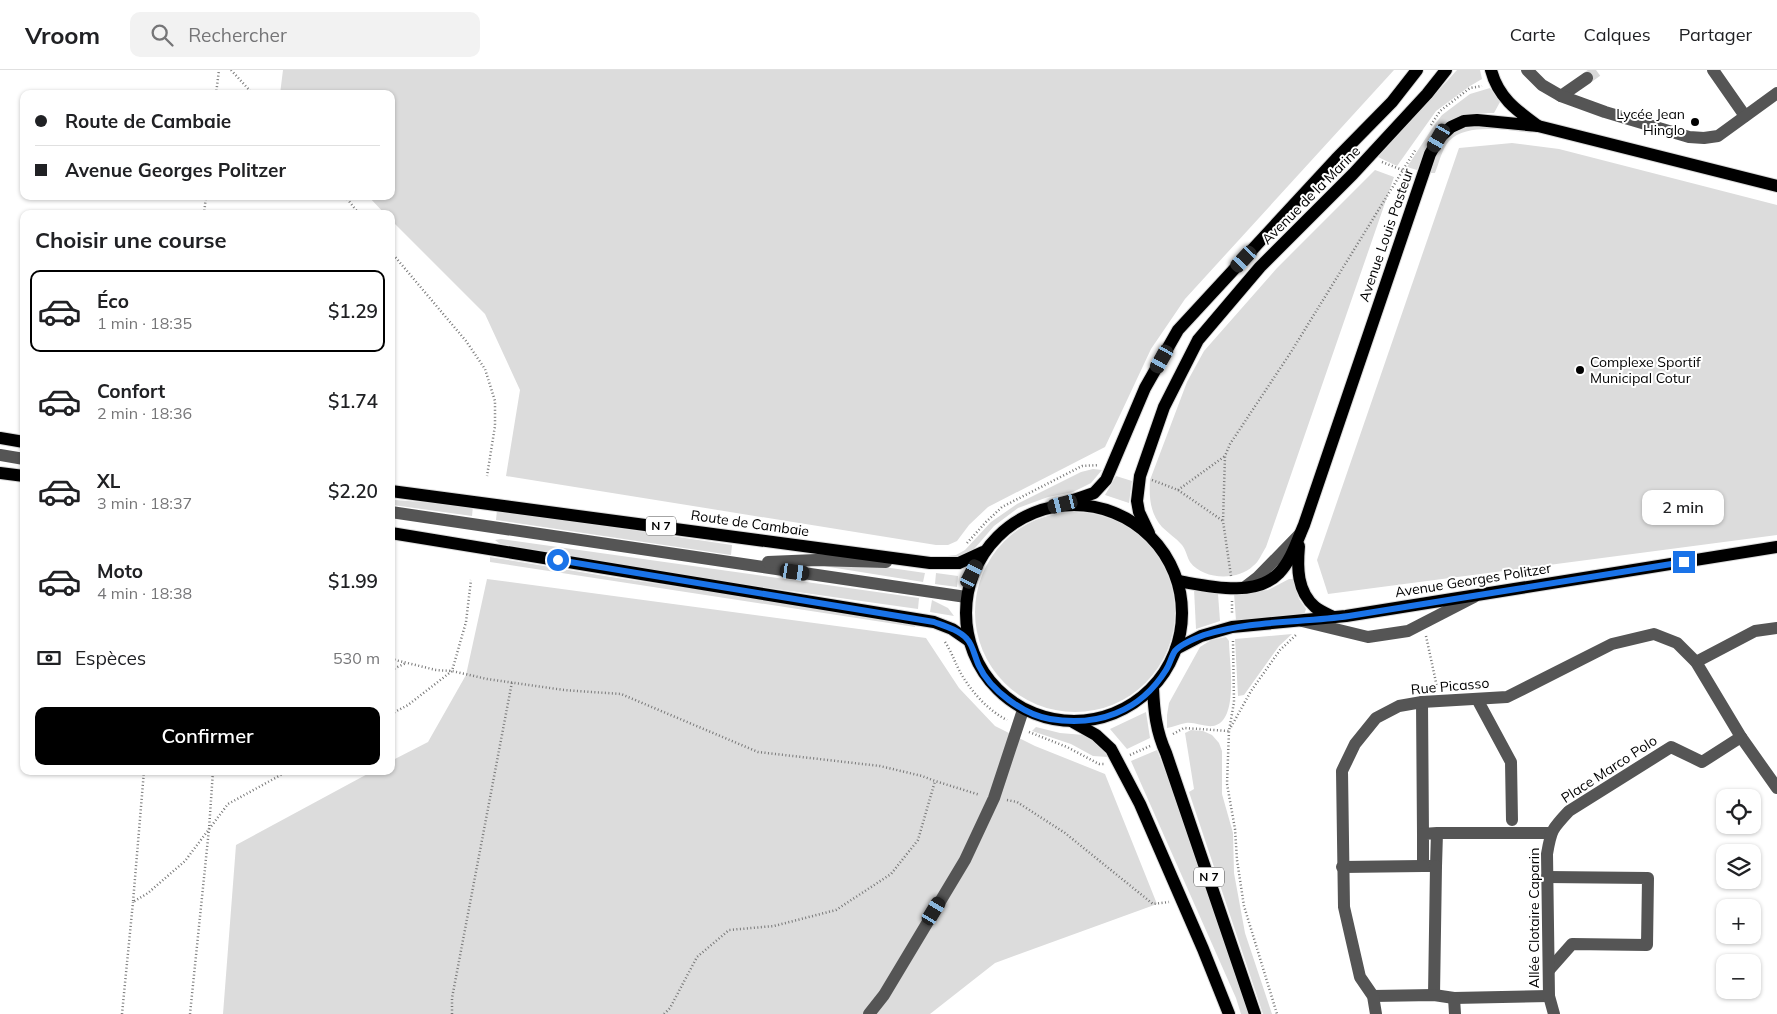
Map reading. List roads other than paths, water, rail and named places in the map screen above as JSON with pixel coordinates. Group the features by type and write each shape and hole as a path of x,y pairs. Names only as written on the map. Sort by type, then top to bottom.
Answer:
{"main road":[{"name":"Avenue de la Marine","path":"1063,504 1094,493 1106,480 1145,388 1178,330 1336,159 1392,102 1417,70"},
{"name":"Avenue de la Marine","path":"1151,536 1139,512 1137,501 1140,476 1164,407 1198,340 1260,267 1370,157 1446,70"},
{"path":"1491,70 1494,82 1512,108 1538,126"},
{"name":"Avenue Louis Pasteur","path":"1178,581 1219,588 1245,587 1270,580 1280,572 1289,559 1300,534 1430,154 1439,138 1451,127 1464,121 1477,120 1538,126 1777,186"},
{"path":"0,438 20,441"},
{"path":"0,473 20,476"},
{"name":"Route de Cambaie","path":"395,492 930,563 959,563 983,552"},
{"path":"1063,504 1095,506 1125,517 1151,536 1167,557 1178,581 1182,612 1182,627 1176,649 1167,670 1153,688 1140,700 1108,717 1091,721 1073,722 1047,719 1023,710 998,692 980,668 968,640 965,618 966,597 972,574 983,552 1005,528 1032,512 1063,504"},
{"path":"395,533 934,622 952,629 968,640"},
{"path":"1300,534 1297,570 1302,589 1315,607 1333,618"},
{"name":"Avenue Georges Politzer","path":"1176,649 1201,636 1232,627 1333,618 1777,547"},
{"name":"N 7","path":"1153,688 1154,718 1161,741 1255,1014"},
{"name":"N 7","path":"1073,722 1101,740 1111,749 1118,761 1144,813 1229,1014"}],"street":[{"path":"1527,70 1542,85 1560,96 1604,112 1690,137 1718,136 1777,93"},
{"path":"1713,70 1745,116"},
{"path":"1560,96 1587,78"},
{"path":"0,455 20,458"},
{"path":"395,513 966,597"},
{"path":"738,563 816,560 930,563"},
{"path":"1300,621 1368,638 1408,630 1479,594"},
{"path":"1696,662 1754,630 1777,628"},
{"name":"Rue Picasso","path":"1373,996 1360,977 1344,907 1342,771 1355,744 1376,718 1400,706 1422,702 1507,697 1612,644 1654,634 1677,642 1696,662 1742,737 1777,788"},
{"path":"1478,699 1512,762 1512,820"},
{"path":"1422,702 1422,866"},
{"path":"869,1014 884,995 965,860 994,798 1023,710"},
{"name":"Place Marco Polo","path":"1550,833 1569,811 1671,747 1702,762 1742,737"},
{"path":"1434,995 1437,833"},
{"name":"Allée Clotaire Caparin","path":"1423,834 1550,833 1547,854 1549,996"},
{"path":"1342,867 1436,866"},
{"path":"1548,877 1648,878 1647,945 1572,944 1549,970"},
{"path":"1376,1014 1373,996 1434,995 1454,998 1549,996 1554,1014"},
{"path":"1454,998 1455,1014"}],"tunnel":[{"path":"1587,78 1598,70"}],"place":[{"name":"Lycée Jean Hinglo","path":"1695,122"},
{"name":"Complexe Sportif Municipal Cotur","path":"1580,370"}]}
